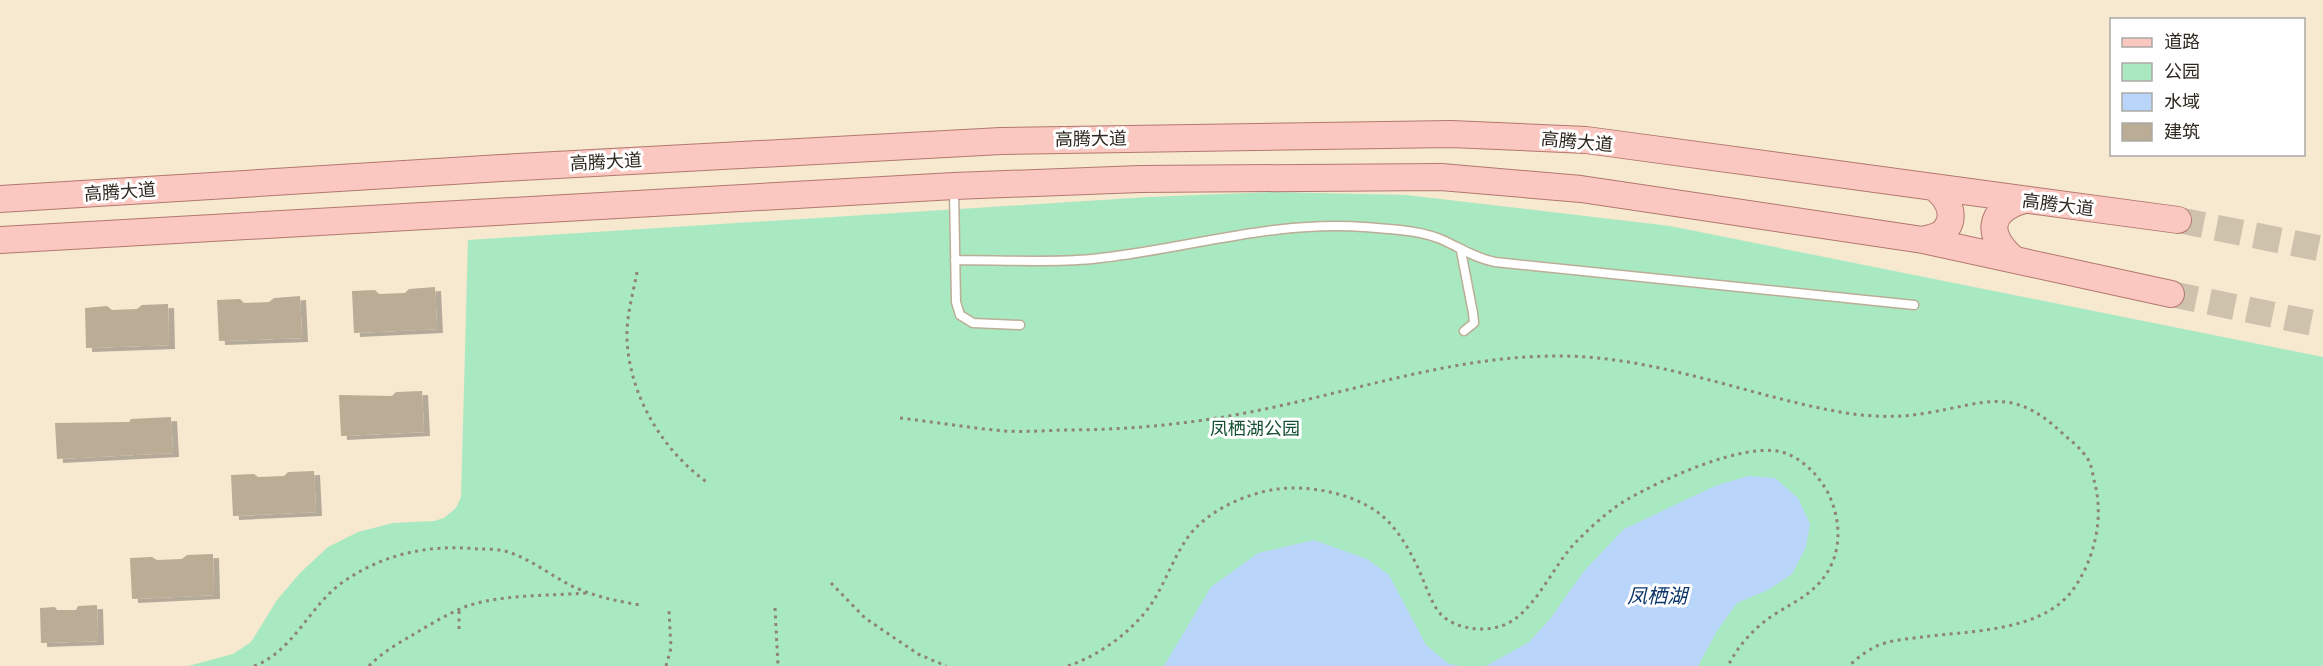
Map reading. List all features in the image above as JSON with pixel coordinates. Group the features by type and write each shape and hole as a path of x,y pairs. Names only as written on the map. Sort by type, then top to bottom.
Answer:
{"main road":[{"name":"高腾大道","path":"0,199 501,168 1001,141 1451,134 1586,140 2178,220"},
{"path":"0,240 954,186 1140,179 1309,176 1441,177 1581,189 1923,240 2171,294"},
{"path":"1923,240 1940,235 1947,228 1950,205 1946,196 1936,189"},
{"path":"2015,260 2002,250 1997,242 1995,222 2000,212 2008,204 2025,200"}],"lane":[{"path":"954,186 956,302 960,315 973,323 1020,325"},
{"path":"955,260 1091,259 1291,227 1325,225 1365,227 1427,235 1478,258 1495,262 1914,305"},
{"path":"1461,251 1474,323 1464,331"}],"path":[{"path":"637,272 627,339 637,386 655,426 675,454 689,469 708,483"},
{"path":"900,418 1008,431 1094,430 1179,424 1246,413 1453,365 1563,356 1662,368 1804,405 1848,413 1890,418 1929,413 1976,402 1998,401 2023,406 2050,422 2090,462 2099,500 2097,533 2085,567 2070,593 2048,613 2019,624 1905,639 1877,646 1849,666"},
{"path":"1068,666 1106,647 1129,629 1150,605 1189,537 1204,521 1226,506 1252,495 1279,489 1310,489 1348,497 1377,511 1397,533 1413,557 1436,609 1449,622 1467,627 1489,629 1506,625 1521,614 1539,594 1554,567 1574,543 1626,500 1660,483 1719,459 1761,450 1784,453 1809,466 1824,486 1835,507 1838,533 1834,557 1825,578 1812,592 1769,618 1750,635 1733,655 1728,666"},
{"path":"254,666 269,660 286,645 320,602 343,582 379,561 420,550 463,547 504,551 535,564 573,586 607,600 640,605"},
{"path":"831,583 865,618 918,654 946,666"},
{"path":"369,666 375,659 404,640 468,606 504,599 589,592"},
{"path":"775,608 778,666"},
{"path":"459,610 459,628"},
{"path":"666,666 670,648 669,611"}],"green space":[{"name":"凤栖湖公园","path":"1273,192 1406,195 1670,226 2323,357 2323,666 188,666 233,654 251,642 277,600 300,573 328,547 358,532 393,523 434,521 444,518 456,508 461,497 468,240 1149,197"}],"water":[{"name":"凤栖湖","path":"1748,476 1775,478 1798,498 1810,524 1806,547 1792,574 1768,590 1737,603 1717,631 1698,666 1486,666 1529,642 1550,619 1584,571 1624,529 1715,486"},
{"path":"1314,540 1367,559 1389,575 1426,645 1449,664 1460,666 1164,666 1211,587 1258,553"}],"building":[{"path":"435,287 437,329 354,333 352,291 375,290 379,294 405,293 409,289"},
{"path":"300,296 302,338 219,341 217,300 240,299 244,303 269,302 274,298"},
{"path":"168,304 169,345 86,348 85,308 107,306 112,310 137,309 142,305"},
{"path":"422,391 424,432 341,436 339,395 392,396 396,392"},
{"path":"171,417 173,453 57,459 55,423 129,422 131,419"},
{"path":"314,471 316,512 233,516 231,475 284,476 288,472"},
{"path":"213,554 214,595 132,599 130,558 182,559 187,555"},
{"path":"97,605 98,641 41,643 40,608 55,607 57,610 76,610 78,606"}],"tunnel":[{"path":"2178,220 2323,249"},
{"path":"2171,294 2323,325"}]}
